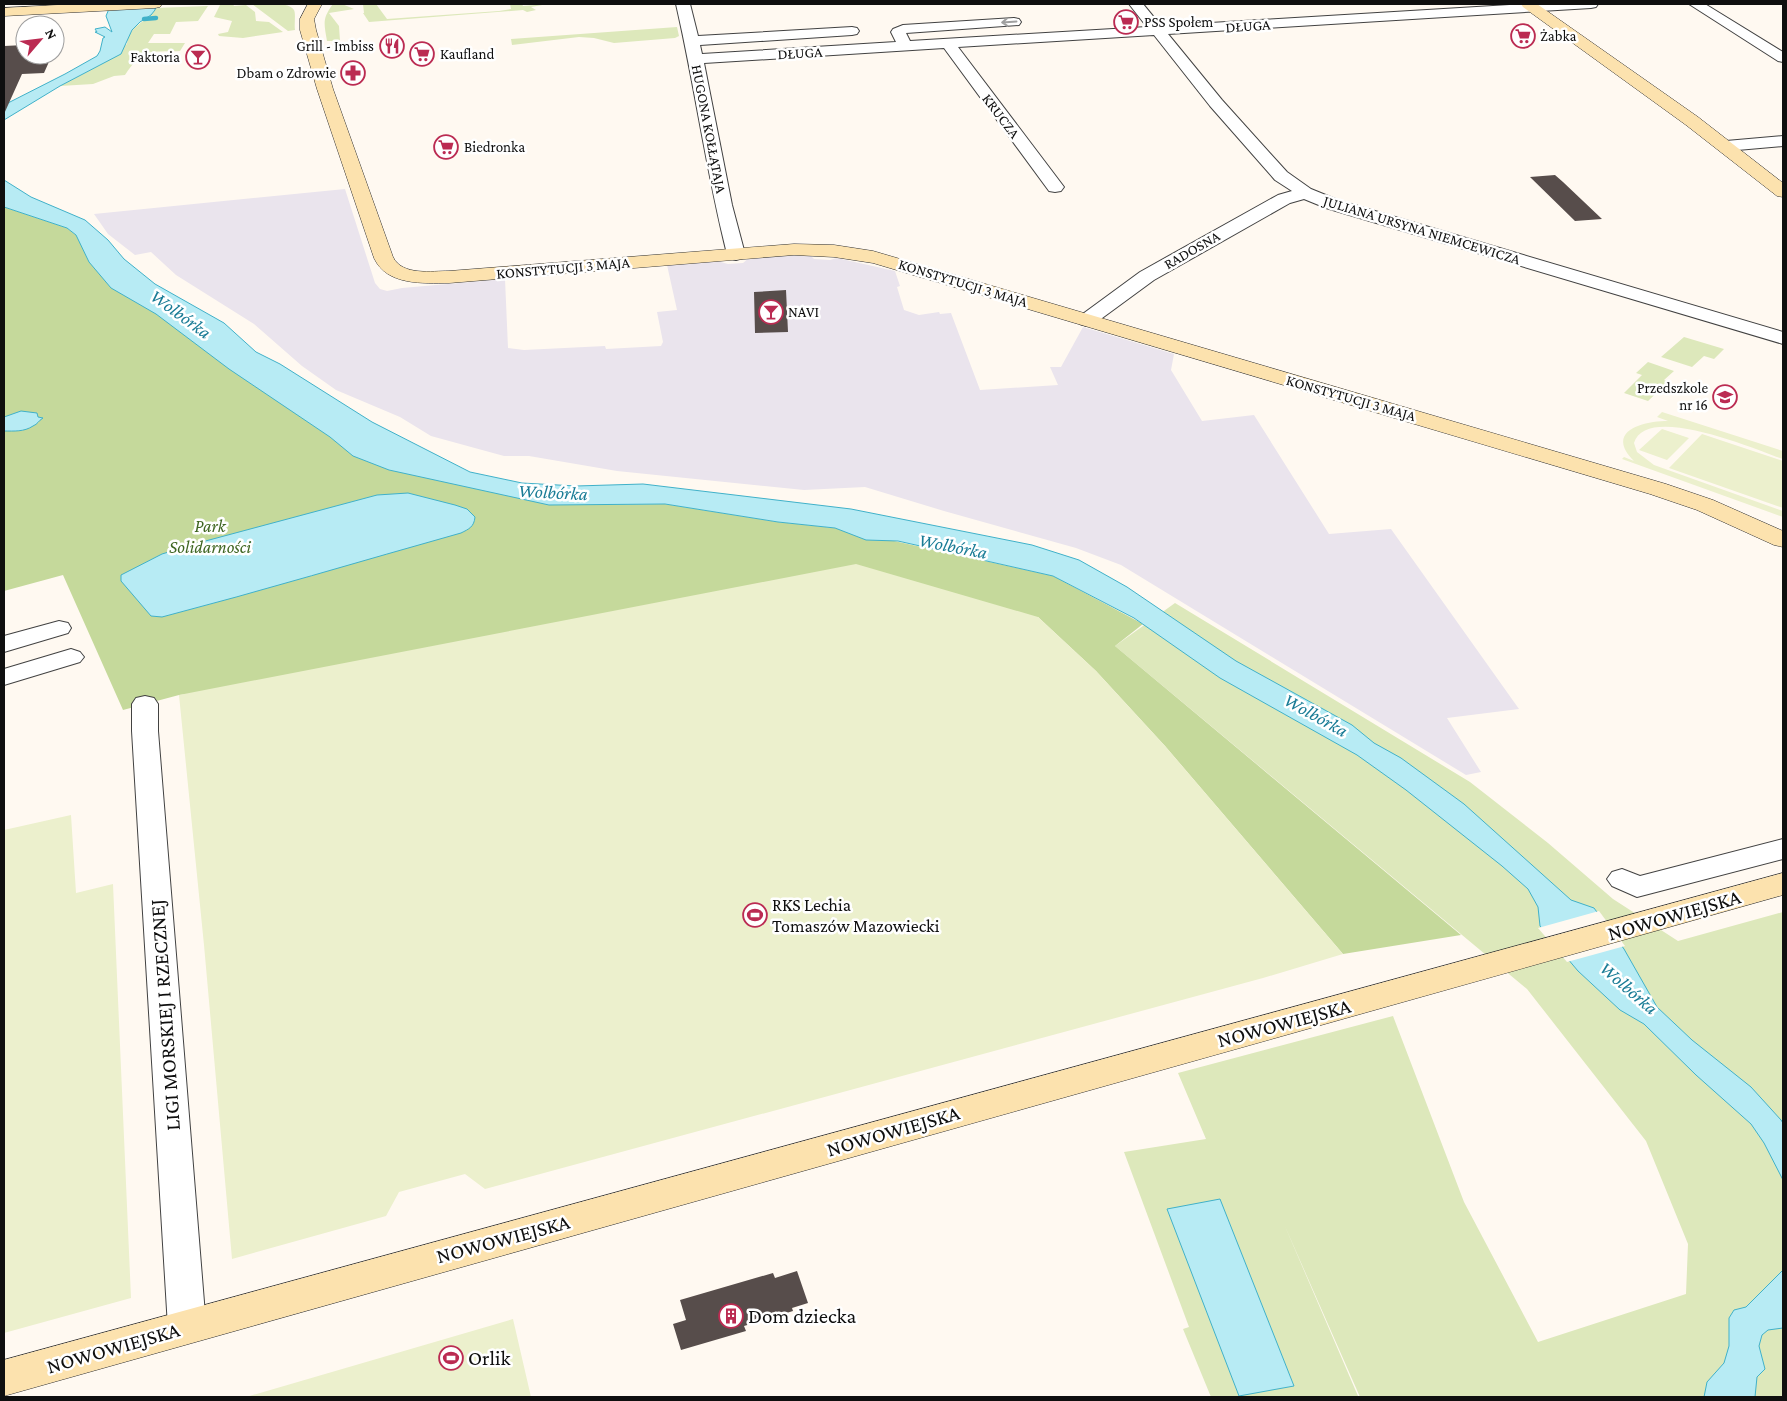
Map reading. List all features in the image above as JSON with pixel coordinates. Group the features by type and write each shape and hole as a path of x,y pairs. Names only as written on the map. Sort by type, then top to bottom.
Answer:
{"street":[{"path":"4,12 156,4"},
{"name":"DŁUGA","path":"696,59 1531,6 1591,4"},
{"path":"1696,4 1783,58"},
{"path":"1531,6 1726,146 1783,192"},
{"name":"KONSTYTUCJI 3 MAJA","path":"307,9 308,30 325,89 382,254 387,265 400,272 416,277 449,277 802,249 854,253 886,260 1658,488 1705,505 1783,540"},
{"name":"HUGONA KOŁŁĄTAJA","path":"684,12 692,40 724,205 736,254"},
{"name":"JULIANA URSYNA NIEMCEWICZA","path":"1135,12 1157,31 1216,103 1281,176 1305,193 1332,204 1783,338"},
{"path":"905,47 898,32 903,29 1025,21"},
{"name":"DŁUGA","path":"692,40 852,31"},
{"name":"KRUCZA","path":"948,44 1055,187"},
{"path":"1726,146 1783,141"},
{"name":"RADOSNA","path":"1087,320 1147,276 1185,253 1284,199 1305,193"},
{"path":"4,644 59,628"},
{"path":"4,677 71,657"},
{"name":"LIGI MORSKIEJ I RZECZNEJ","path":"146,704 145,731 187,1327"},
{"name":"NOWOWIEJSKA","path":"1622,879 1638,887 1783,849"},
{"name":"NOWOWIEJSKA","path":"4,1378 1783,884"}],"shaded area":[{"path":"345,189 375,283 380,289 387,291 505,279 508,348 524,350 605,346 606,349 661,346 663,342 657,312 677,310 667,265 717,261 728,264 743,263 749,258 810,255 814,259 830,260 837,258 895,271 900,286 897,287 904,310 919,315 939,312 940,314 951,313 980,390 1058,385 1050,367 1061,367 1083,327 1174,354 1171,370 1202,421 1254,415 1329,534 1391,529 1519,709 1447,718 1481,772 1466,775 1121,565 1076,548 865,487 804,490 617,471 529,456 504,456 431,436 400,417 336,390 302,366 254,324 176,275 151,252 135,255 108,234 94,214"}],"green space":[{"path":"233,4 234,6 246,5 255,12 256,21 269,22 283,32 243,38 219,36 218,34 228,32 232,21 214,17 220,5"},
{"path":"252,4 281,4 291,7 295,12 295,30 288,31"},
{"path":"333,4 342,4 354,9 329,13 339,26 340,41 327,41 325,21"},
{"path":"363,4 376,4 387,19 499,11 511,9 510,4 522,4 523,6 548,4 531,7 536,10 527,12 523,10 369,22 363,13"},
{"path":"208,6 198,21 176,22 170,34 154,34 148,43 185,43 180,51 148,53 137,60 125,75 114,76 93,84 60,86 100,65 127,44 131,32 148,17 154,8"},
{"path":"677,27 679,36 675,38 614,43 594,38 579,37 512,45 511,39"},
{"name":"Park Solidarności","path":"4,207 67,228 330,437 549,505 665,504 778,522 835,528 1053,576 1143,624 1115,646 1461,935 1343,954 1165,746 1096,671 1038,617 179,695 123,710 63,575 4,591"},
{"path":"1684,337 1724,349 1714,359 1704,356 1692,367 1661,357"},
{"path":"1648,362 1674,371 1664,380 1668,382 1648,401 1624,393 1642,375 1636,373"},
{"path":"1662,412 1783,451 1783,459 1728,439 1680,428 1659,427 1643,432 1634,443 1637,452 1654,465 1783,511 1783,517 1622,459 1624,457 1634,461 1626,451 1623,442 1625,435 1638,426 1658,421 1668,421 1657,417"},
{"path":"1662,429 1689,438 1667,460 1639,450"},
{"path":"1702,434 1783,461 1783,508 1669,468"},
{"name":"RKS Lechia Tomaszów Mazowiecki","path":"856,564 1038,617 1096,671 1165,746 1343,954 1263,978 485,1189 465,1174 399,1192 386,1216 232,1259 204,945 179,695"},
{"path":"1175,603 1470,782 1548,843 1613,899 1678,941 1783,912 1783,1397 1360,1397 1284,1224 1358,1396 1211,1397 1183,1329 1189,1327 1124,1152 1206,1139 1178,1073 1393,1016 1464,1202 1538,1342 1686,1294 1688,1244 1646,1141 1527,989 1115,646"},
{"path":"71,815 76,893 113,884 131,1298 4,1333 4,830"},
{"name":"Orlik","path":"513,1319 531,1397 246,1397"}],"water":[{"path":"111,4 156,4 155,10 151,15 132,30 121,54 60,86 4,120 4,105 97,56 105,37 95,32 97,32 95,29 105,27 112,32 106,16"},
{"name":"Wolbórka","path":"4,180 31,197 85,220 108,240 124,259 155,284 224,323 256,352 280,364 372,422 470,472 522,483 576,486 643,484 851,509 1032,545 1079,560 1127,587 1236,661 1352,725 1374,743 1401,758 1464,804 1571,900 1594,908 1624,949 1657,1007 1692,1040 1751,1087 1781,1120 1783,1123 1783,1180 1764,1143 1751,1124 1696,1075 1644,1024 1620,1010 1578,971 1540,926 1538,907 1528,889 1502,866 1406,790 1357,755 1220,678 1134,618 1053,576 898,541 866,540 835,528 778,522 665,504 549,505 389,470 353,456 330,437 229,369 156,314 111,288 89,262 76,235 67,228 4,207"},
{"path":"21,411 37,413 38,417 43,418 35,425 26,429 4,431 4,417"},
{"path":"408,493 467,509 475,517 474,523 469,529 461,533 162,617 151,616 121,581 121,575 162,554 377,495"},
{"path":"1220,1199 1294,1386 1239,1396 1167,1209"},
{"path":"1783,1270 1783,1328 1768,1330 1762,1335 1759,1346 1765,1369 1757,1377 1755,1397 1704,1397 1707,1382 1724,1363 1729,1346 1729,1318 1734,1310 1746,1307"}],"pier":[{"path":"1599,911 1625,946 1567,962 1538,928"}],"building":[{"path":"15,45 15,65 48,65 44,73 22,74 4,114 4,46"},
{"path":"1555,175 1602,219 1575,221 1530,177"},
{"name":"NAVI","path":"786,290 788,332 755,333 754,292"},
{"name":"Dom dziecka","path":"797,1271 808,1303 792,1308 793,1311 744,1326 746,1331 681,1350 673,1324 686,1320 680,1300 773,1273 775,1278"}],"waterway":[{"path":"144,19 156,18"}],"place":[{"name":"PSS Społem","path":"1126,22"},
{"name":"Żabka","path":"1523,36"},
{"name":"Grill - Imbiss","path":"392,46"},
{"name":"Kaufland","path":"422,54"},
{"name":"Faktoria","path":"198,57"},
{"name":"Dbam o Zdrowie","path":"353,73"},
{"name":"Biedronka","path":"446,147"},
{"name":"NAVI","path":"771,312"},
{"name":"Przedszkole nr 16","path":"1725,397"},
{"name":"RKS Lechia Tomaszów Mazowiecki","path":"755,915"},
{"name":"Dom dziecka","path":"731,1316"},
{"name":"Orlik","path":"451,1358"}]}
